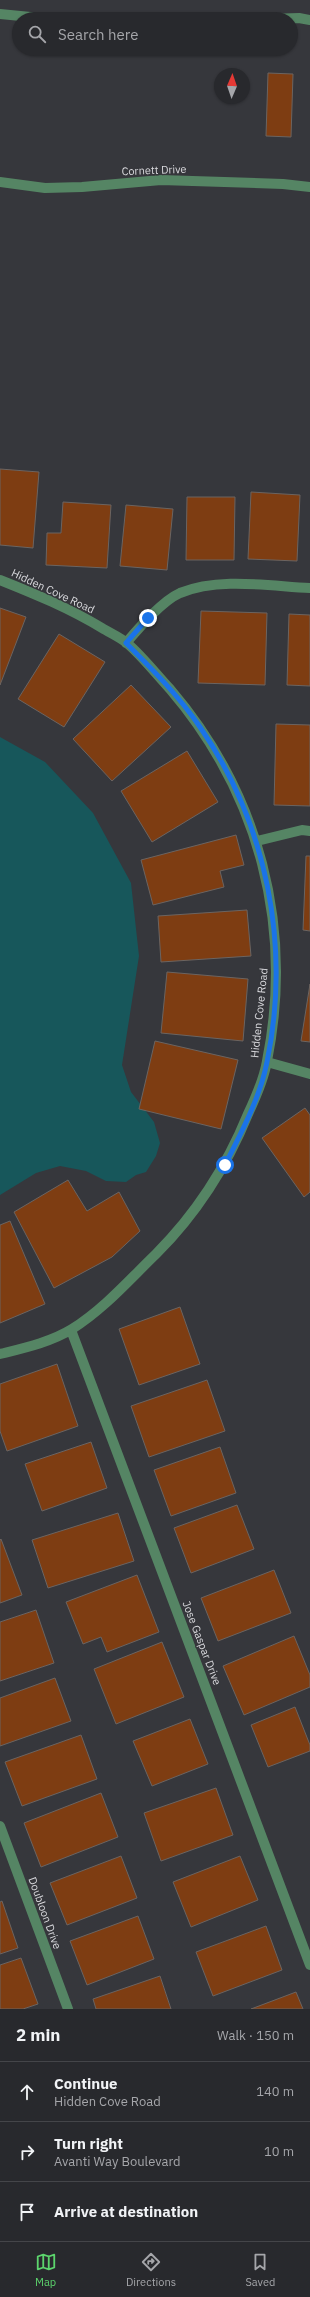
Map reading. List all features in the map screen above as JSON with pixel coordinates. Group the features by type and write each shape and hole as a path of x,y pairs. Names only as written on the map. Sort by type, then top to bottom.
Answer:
{"street":[{"path":"0,14 12,15"},
{"path":"298,18 310,20"},
{"name":"Cornett Drive","path":"0,182 45,188 82,187 161,180 283,184 310,187"},
{"name":"Hidden Cove Road","path":"0,580 78,613 126,643 154,671 200,727 242,801 257,841 273,915 277,970 267,1062 257,1093 238,1139 204,1199 177,1232 100,1309 71,1330 32,1345 0,1354"},
{"path":"126,643 148,618 179,593 207,586 237,585 310,588"},
{"path":"257,841 302,830 310,831"},
{"path":"267,1062 310,1074"},
{"name":"Jose Gaspar Drive","path":"71,1330 310,1964"},
{"name":"Doubloon Drive","path":"0,1826 68,2009"}],"water":[{"path":"0,737 45,762 93,813 131,883 139,956 122,1065 131,1092 154,1122 160,1143 156,1156 146,1172 136,1175 126,1182 106,1181 86,1171 60,1166 36,1173 0,1195"}],"building":[{"path":"268,73 293,74 291,137 266,136"},
{"path":"0,469 39,472 33,548 0,545"},
{"path":"251,492 300,495 297,561 248,559"},
{"path":"187,497 235,497 234,560 186,560"},
{"path":"63,502 111,505 107,568 46,565 47,533 61,533"},
{"path":"126,505 173,509 167,570 120,566"},
{"path":"0,608 26,617 0,685"},
{"path":"201,611 267,613 265,685 198,683"},
{"path":"289,614 310,615 310,686 287,685"},
{"path":"59,634 105,662 64,727 18,699"},
{"path":"131,685 171,727 112,781 73,739"},
{"path":"276,724 310,725 310,806 274,805"},
{"path":"187,751 218,802 152,842 121,791"},
{"path":"236,835 244,865 220,871 224,887 153,905 141,860"},
{"path":"306,856 310,856 310,931 303,930"},
{"path":"247,910 251,956 161,962 158,916"},
{"path":"167,972 248,979 243,1041 161,1033"},
{"path":"310,984 310,1042 301,1041"},
{"path":"155,1041 238,1060 221,1129 139,1109"},
{"path":"305,1108 310,1115 310,1192 304,1197 262,1138"},
{"path":"68,1180 87,1211 119,1192 140,1231 112,1257 54,1288 14,1212"},
{"path":"10,1221 45,1304 0,1323 0,1225"},
{"path":"180,1307 200,1364 139,1385 119,1329"},
{"path":"57,1364 78,1426 7,1451 0,1431 0,1384"},
{"path":"207,1380 225,1431 149,1457 131,1406"},
{"path":"91,1442 107,1488 42,1511 25,1464"},
{"path":"220,1447 236,1493 171,1516 154,1470"},
{"path":"237,1505 254,1549 191,1573 174,1528"},
{"path":"118,1513 134,1561 48,1588 32,1540"},
{"path":"1,1539 22,1595 0,1603 0,1540"},
{"path":"274,1570 291,1613 218,1641 201,1598"},
{"path":"137,1575 159,1632 107,1652 101,1637 83,1644 66,1602"},
{"path":"36,1610 54,1663 0,1681 0,1622"},
{"path":"294,1636 310,1675 310,1687 244,1715 223,1666"},
{"path":"162,1642 184,1697 116,1724 94,1669"},
{"path":"55,1678 71,1721 0,1746 0,1698"},
{"path":"295,1707 310,1745 310,1751 268,1767 251,1725"},
{"path":"190,1719 208,1764 152,1786 133,1741"},
{"path":"81,1735 97,1779 22,1806 5,1762"},
{"path":"216,1788 233,1835 161,1861 144,1813"},
{"path":"101,1793 118,1837 41,1867 24,1823"},
{"path":"121,1856 137,1898 67,1925 50,1883"},
{"path":"240,1856 258,1900 191,1927 173,1882"},
{"path":"2,1901 18,1948 0,1954 0,1902"},
{"path":"138,1916 154,1959 87,1985 70,1941"},
{"path":"266,1926 282,1970 213,1996 196,1952"},
{"path":"21,1958 38,2004 23,2009 0,2009 0,1965"},
{"path":"160,1976 171,2009 96,2009 93,1999"},
{"path":"296,1992 303,2009 251,2009"}],"route":[{"path":"148,618 126,643 154,671 178,699 200,727 221,760 242,801 257,841 268,886 273,915 277,970 267,1062 257,1093 238,1139 225,1165"}]}
